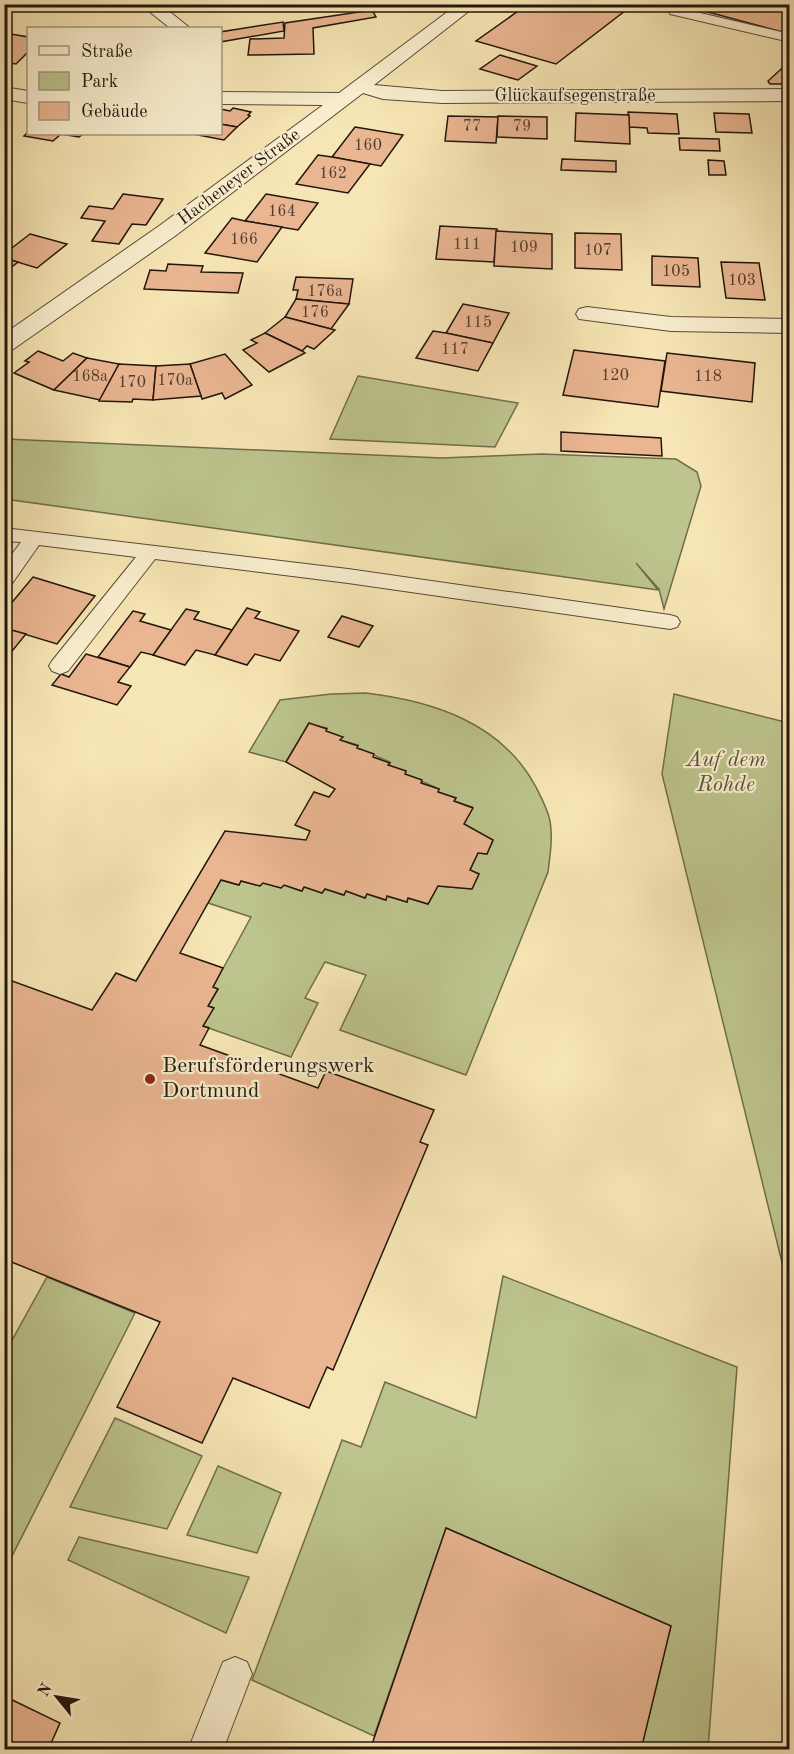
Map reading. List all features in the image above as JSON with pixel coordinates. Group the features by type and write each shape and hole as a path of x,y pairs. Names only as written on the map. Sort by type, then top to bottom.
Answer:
{"street":[{"path":"148,4 180,27"},
{"name":"Hacheneyer Straße","path":"4,345 167,231 470,4"},
{"path":"4,93 27,97"},
{"name":"Glückaufsegenstraße","path":"222,98 353,93 442,98 789,95"},
{"path":"587,314 671,324 789,326"}],"lane":[{"path":"675,11 789,38"},
{"path":"4,534 348,576 670,622"},
{"path":"4,580 34,538"},
{"path":"60,666 150,552"},
{"path":"205,1749 235,1674"}],"green space":[{"path":"358,376 518,403 495,447 330,439"},
{"path":"5,439 442,458 542,454 676,459 697,472 701,486 664,609 659,589 636,563 658,590 5,499"},
{"path":"366,693 440,709 485,731 505,746 522,765 536,787 549,817 551,840 548,872 466,1075 340,1030 366,975 325,962 305,998 318,1003 291,1057 203,1026 213,1008 208,1006 218,989 213,987 251,917 208,903 221,880 238,885 241,881 260,886 263,883 281,888 284,885 301,891 304,887 325,889 343,895 346,891 365,898 367,894 385,900 387,896 407,902 408,898 428,904 438,886 472,889 479,874 470,870 478,853 487,854 493,840 464,824 472,807 454,801 456,798 438,792 439,789 405,774 406,771 388,765 390,762 357,748 358,745 340,740 342,738 326,731 327,728 309,724 286,762 249,752 280,700 331,694"},
{"name":"Auf dem Rohde","path":"674,694 789,723 789,1291 662,774"},
{"path":"503,1276 737,1367 708,1749 641,1749 671,1626 446,1528 374,1736 252,1680 342,1440 361,1447 385,1382 476,1418"},
{"path":"47,1277 135,1313 5,1570 5,1353"},
{"path":"115,1418 202,1456 167,1529 70,1507"},
{"path":"218,1466 281,1493 257,1553 187,1535"},
{"path":"79,1537 249,1577 226,1633 68,1560"}],"building":[{"path":"528,4 634,4 556,64 476,41"},
{"path":"678,4 790,4 790,34"},
{"path":"372,10 376,17 313,28 314,54 248,55 250,39 284,38 285,23"},
{"path":"283,22 284,31 222,42 222,32"},
{"path":"11,34 27,37 27,53 16,64 4,62 4,41"},
{"path":"500,55 537,66 518,80 480,69"},
{"path":"790,61 790,84 770,84 768,81"},
{"path":"233,108 251,112 248,115 250,116 237,127 222,124 222,109 230,111"},
{"path":"628,112 677,114 679,134 648,133 647,128 629,127"},
{"path":"576,113 629,115 630,144 575,141"},
{"path":"714,113 749,114 752,133 716,132"},
{"path":"448,116 498,117 496,143 445,141"},
{"path":"498,116 547,117 547,139 497,137"},
{"path":"222,124 237,127 224,140 198,135 222,135"},
{"path":"355,127 403,135 381,166 332,157"},
{"path":"27,133 27,135 60,135 53,141 24,136"},
{"path":"679,138 719,139 720,151 680,150"},
{"path":"318,155 370,164 348,193 296,184"},
{"path":"562,159 616,161 616,172 561,170"},
{"path":"708,160 724,161 726,175 709,175"},
{"path":"123,194 163,199 146,225 132,224 119,244 92,241 105,221 81,218 89,206 113,209"},
{"path":"266,194 318,203 298,230 245,221"},
{"path":"232,218 282,227 257,262 205,253"},
{"path":"440,226 497,229 494,262 436,259"},
{"path":"496,231 552,234 552,269 494,266"},
{"path":"575,233 621,234 622,270 575,268"},
{"path":"30,234 67,244 37,268 4,258 4,254"},
{"path":"652,256 698,258 700,287 652,285"},
{"path":"4,258 18,262 4,273"},
{"path":"721,262 759,263 765,300 726,298"},
{"path":"168,264 203,266 201,272 243,273 238,293 144,289 150,270 166,271"},
{"path":"296,277 353,279 349,304 296,299 298,290 293,290"},
{"path":"296,299 349,304 331,329 285,317"},
{"path":"463,304 509,313 493,343 446,333"},
{"path":"285,317 335,330 314,349 307,346 302,351 265,333"},
{"path":"433,331 493,343 478,371 416,358"},
{"path":"265,333 305,353 269,372 243,350 257,343 251,340"},
{"path":"574,350 665,361 658,407 563,395"},
{"path":"38,351 63,361 73,353 87,358 54,390 14,373 29,362 25,361"},
{"path":"667,353 755,363 752,402 661,391"},
{"path":"225,354 252,385 225,399 222,393 202,399 190,364"},
{"path":"87,358 119,364 100,400 54,390"},
{"path":"119,364 156,366 153,400 99,401"},
{"path":"190,364 201,396 153,400 156,366"},
{"path":"561,432 661,438 662,456 561,451"},
{"path":"33,577 95,596 57,644 4,628 4,612"},
{"path":"247,608 260,612 255,618 299,631 280,661 255,654 247,665 215,655"},
{"path":"186,609 199,612 194,619 232,630 215,655 196,650 185,665 153,655"},
{"path":"133,611 145,614 140,621 171,630 153,655 141,652 130,667 98,657"},
{"path":"342,616 373,626 359,647 328,637"},
{"path":"4,628 26,634 4,661"},
{"path":"86,654 130,667 118,682 131,686 117,705 52,685 61,674 69,677"},
{"name":"Berufsförderungswerk Dortmund","path":"309,723 343,737 340,740 374,754 373,757 406,771 405,774 422,780 421,783 439,789 438,792 456,798 454,801 473,808 464,824 493,840 487,854 478,853 470,870 479,874 472,889 438,886 428,904 408,898 407,902 387,896 386,900 367,894 365,898 346,891 344,895 325,889 322,893 304,887 302,891 284,885 281,888 263,883 260,886 241,881 239,885 221,880 180,953 223,968 213,987 218,989 208,1006 214,1008 203,1026 209,1028 200,1045 318,1088 326,1071 434,1110 420,1142 428,1145 333,1370 327,1367 309,1408 233,1378 202,1443 117,1407 160,1322 4,1259 4,978 92,1010 116,973 136,981 225,831 306,840 310,831 295,825 314,792 329,797 335,789 286,762"},
{"path":"446,1528 671,1626 641,1750 370,1750"},
{"path":"4,1696 60,1723 48,1750 4,1750"}],"place":[{"name":"Berufsförderungswerk Dortmund","path":"150,1079"}]}
